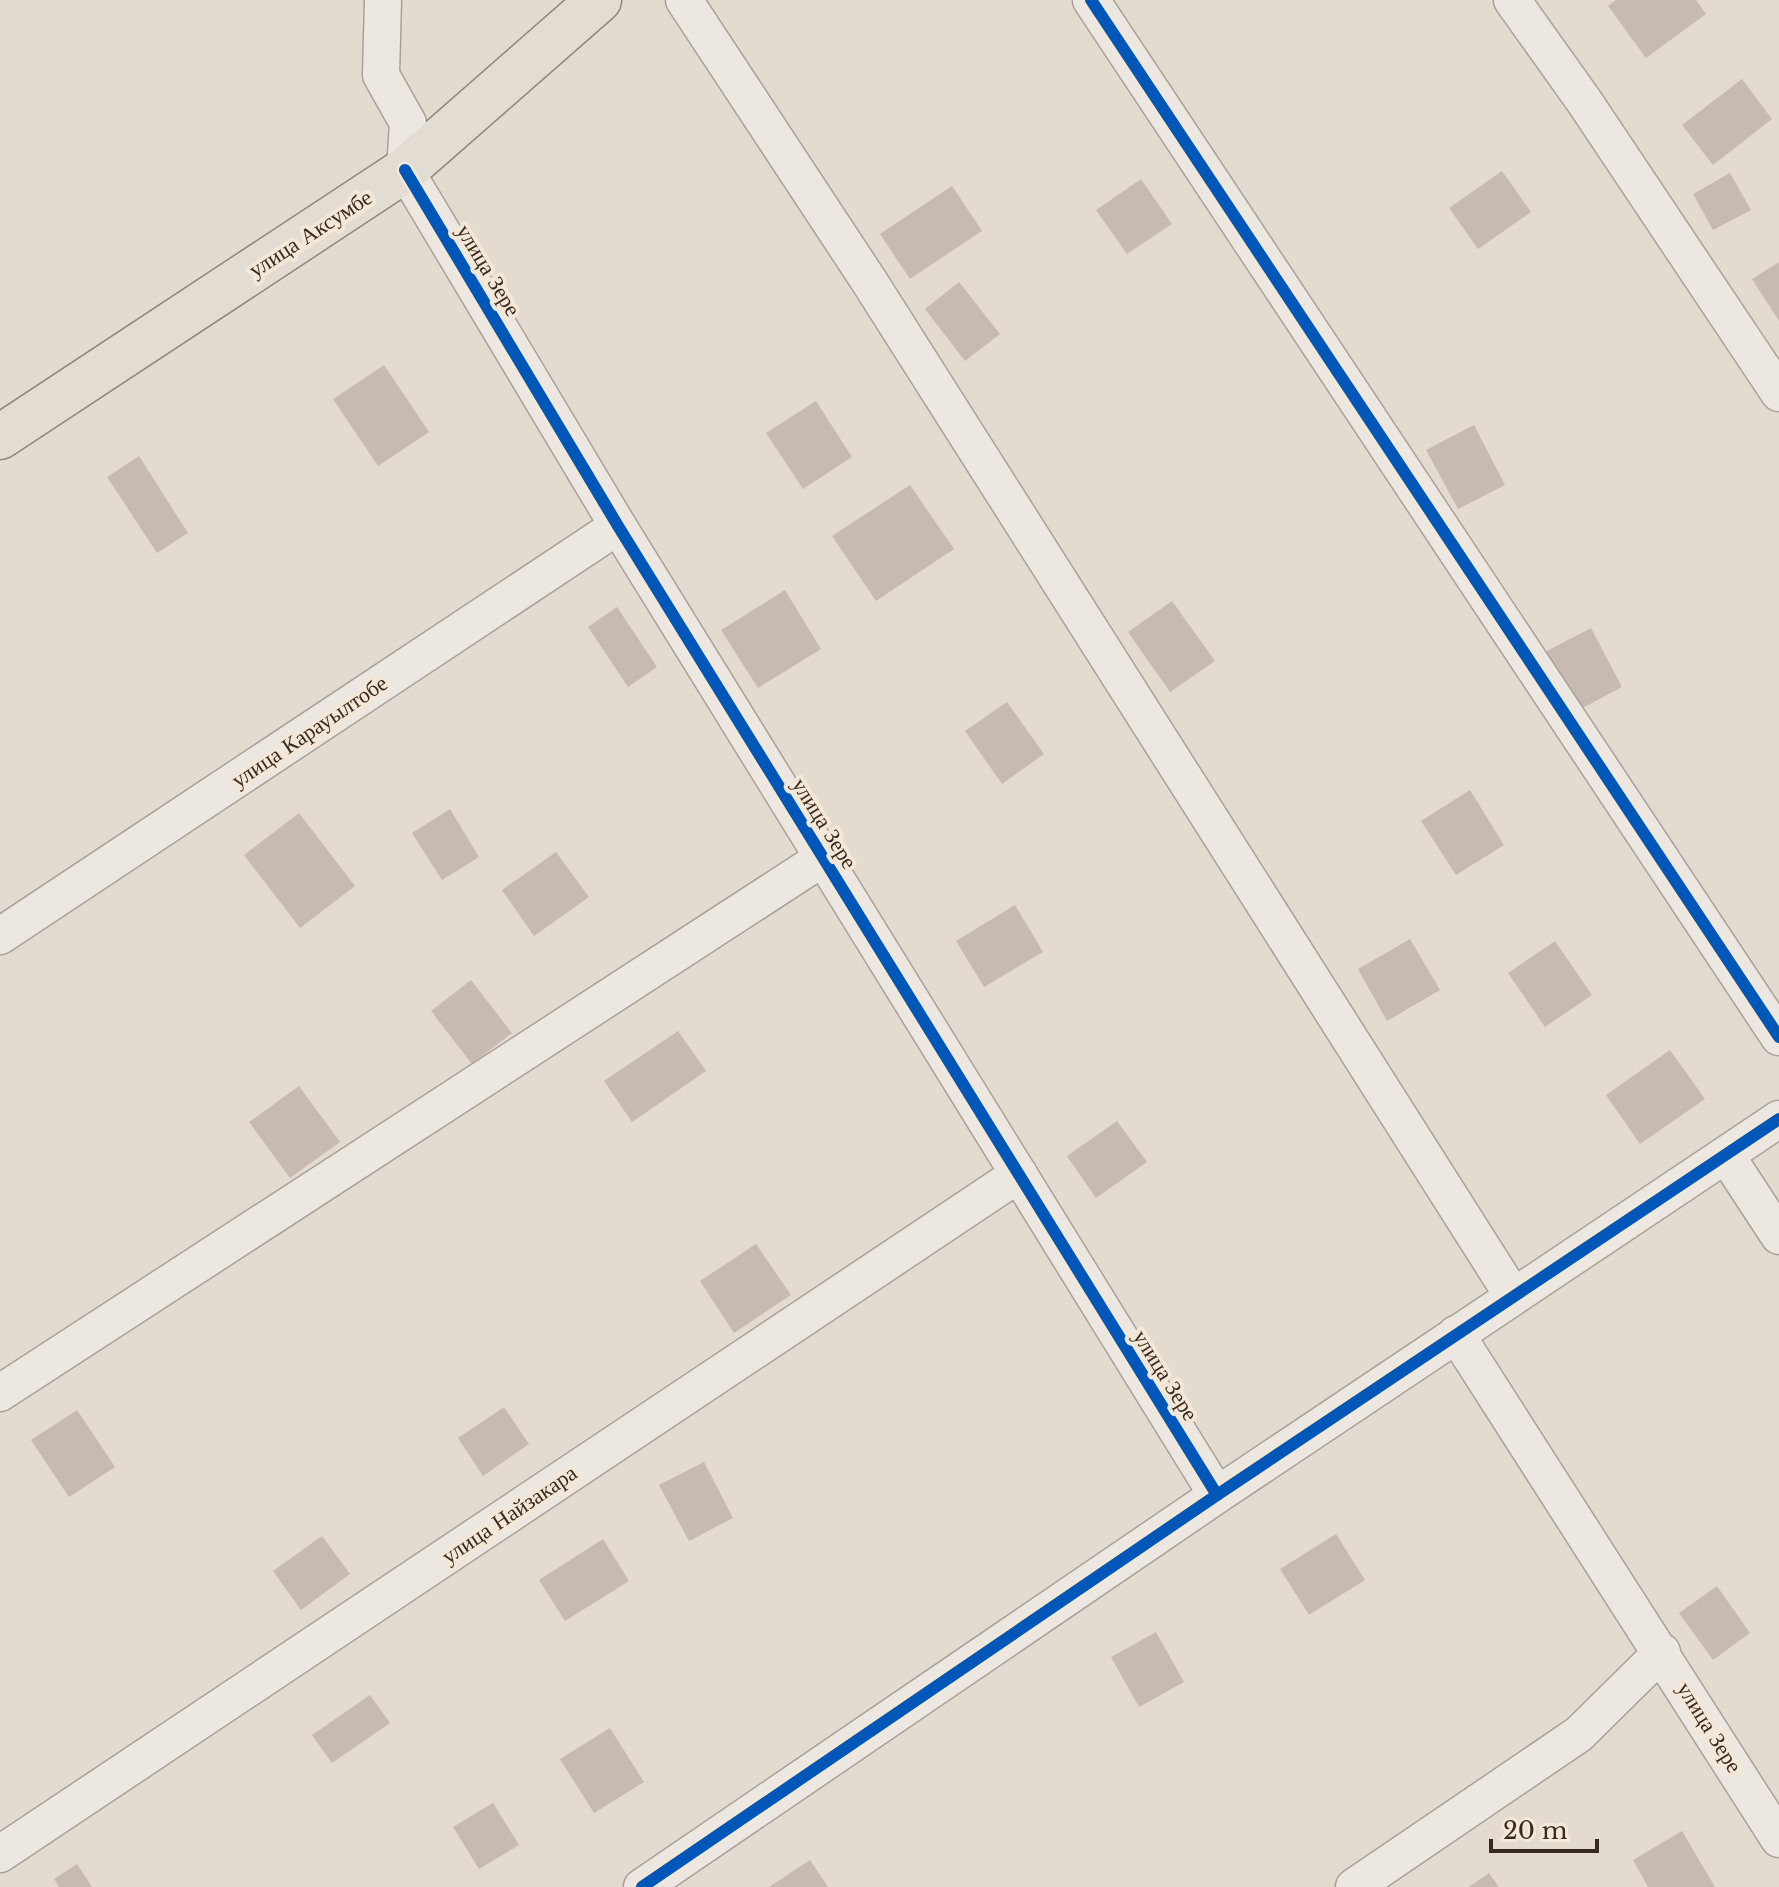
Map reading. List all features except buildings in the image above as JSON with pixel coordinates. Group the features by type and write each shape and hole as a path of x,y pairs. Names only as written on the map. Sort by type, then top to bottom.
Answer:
{"main road":[{"name":"улица Аксумбе","path":"0,437 405,170 599,0"}],"street":[{"path":"383,0 381,75 408,123 405,170"},
{"path":"684,0 877,294 1513,1296"},
{"path":"1091,0 1779,1037"},
{"path":"1512,0 1584,101 1779,393"},
{"name":"улица Зере","path":"405,170 618,526 1217,1495"},
{"name":"улица Карауылтобе","path":"0,936 618,526"},
{"path":"0,1393 823,858"},
{"path":"642,1887 1217,1495 1779,1119"},
{"path":"1726,1155 1779,1236"},
{"name":"улица Найзакара","path":"0,1854 1019,1174"},
{"name":"улица Зере","path":"1456,1334 1779,1839"},
{"path":"1354,1887 1579,1734 1662,1652"}],"cycle path":[{"path":"1091,0 1779,1037"},
{"path":"405,170 618,526 1217,1495"},
{"path":"642,1887 1217,1495 1779,1119"}]}
